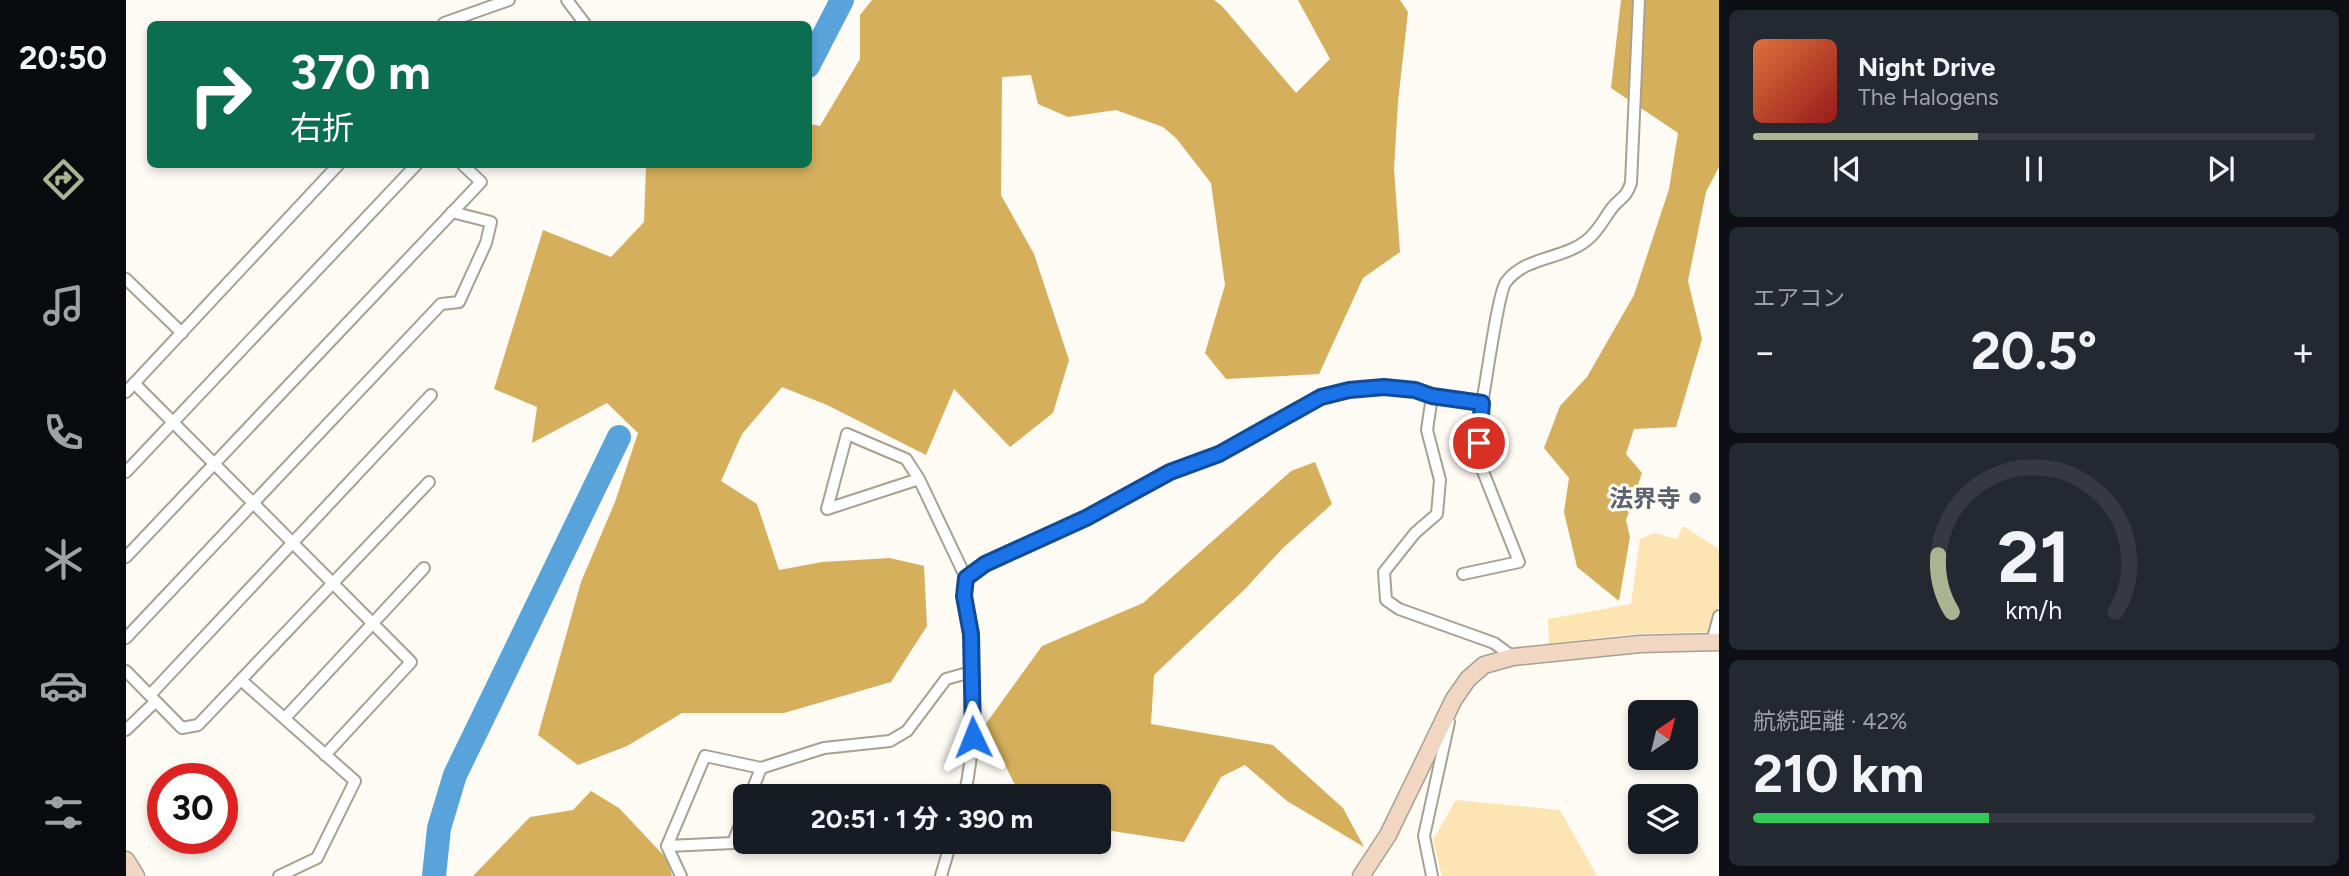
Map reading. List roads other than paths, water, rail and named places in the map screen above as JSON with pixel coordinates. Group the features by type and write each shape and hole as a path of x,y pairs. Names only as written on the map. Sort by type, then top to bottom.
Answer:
{"street":[{"path":"450,21 509,0"},
{"path":"567,0 584,21"},
{"path":"1463,574 1519,562 1482,469 1479,443 1482,403 1504,284 1522,267 1586,242 1599,229 1614,206 1627,196 1631,183 1639,0"},
{"path":"326,754 411,663 252,505 173,422 130,387 335,168"},
{"path":"126,472 412,168"},
{"path":"126,557 481,182 466,168"},
{"path":"126,638 441,304 459,302 486,243 491,222 452,212"},
{"path":"126,279 182,332"},
{"path":"966,578 985,564 1086,518 1170,472 1219,454 1321,397 1349,390 1384,387 1482,403"},
{"path":"126,730 292,542 430,395"},
{"path":"1432,396 1427,430 1440,480 1437,514 1415,533 1384,572 1386,600 1399,609 1493,642 1513,656"},
{"path":"919,479 827,509 847,434 906,459 919,479 966,578 964,596 971,634 973,737 966,784"},
{"path":"126,671 182,728 198,724 429,482"},
{"path":"285,718 424,568"},
{"path":"1361,876 1388,835 1454,699 1468,678 1484,666 1513,656 1576,649 1716,642 1719,616"},
{"path":"681,876 667,846 705,756 761,768 824,748 890,741 907,731 946,679 971,672"},
{"path":"241,680 355,780 317,858 279,876"},
{"path":"1432,876 1424,836 1454,699"},
{"path":"755,784 761,768"},
{"path":"667,846 733,842"},
{"path":"941,876 947,854"},
{"path":"126,860 136,876"}],"waterway":[{"path":"812,58 842,0"},
{"path":"434,876 439,828 455,775 619,437"}],"place":[{"name":"法界寺","path":"1695,498"}]}
